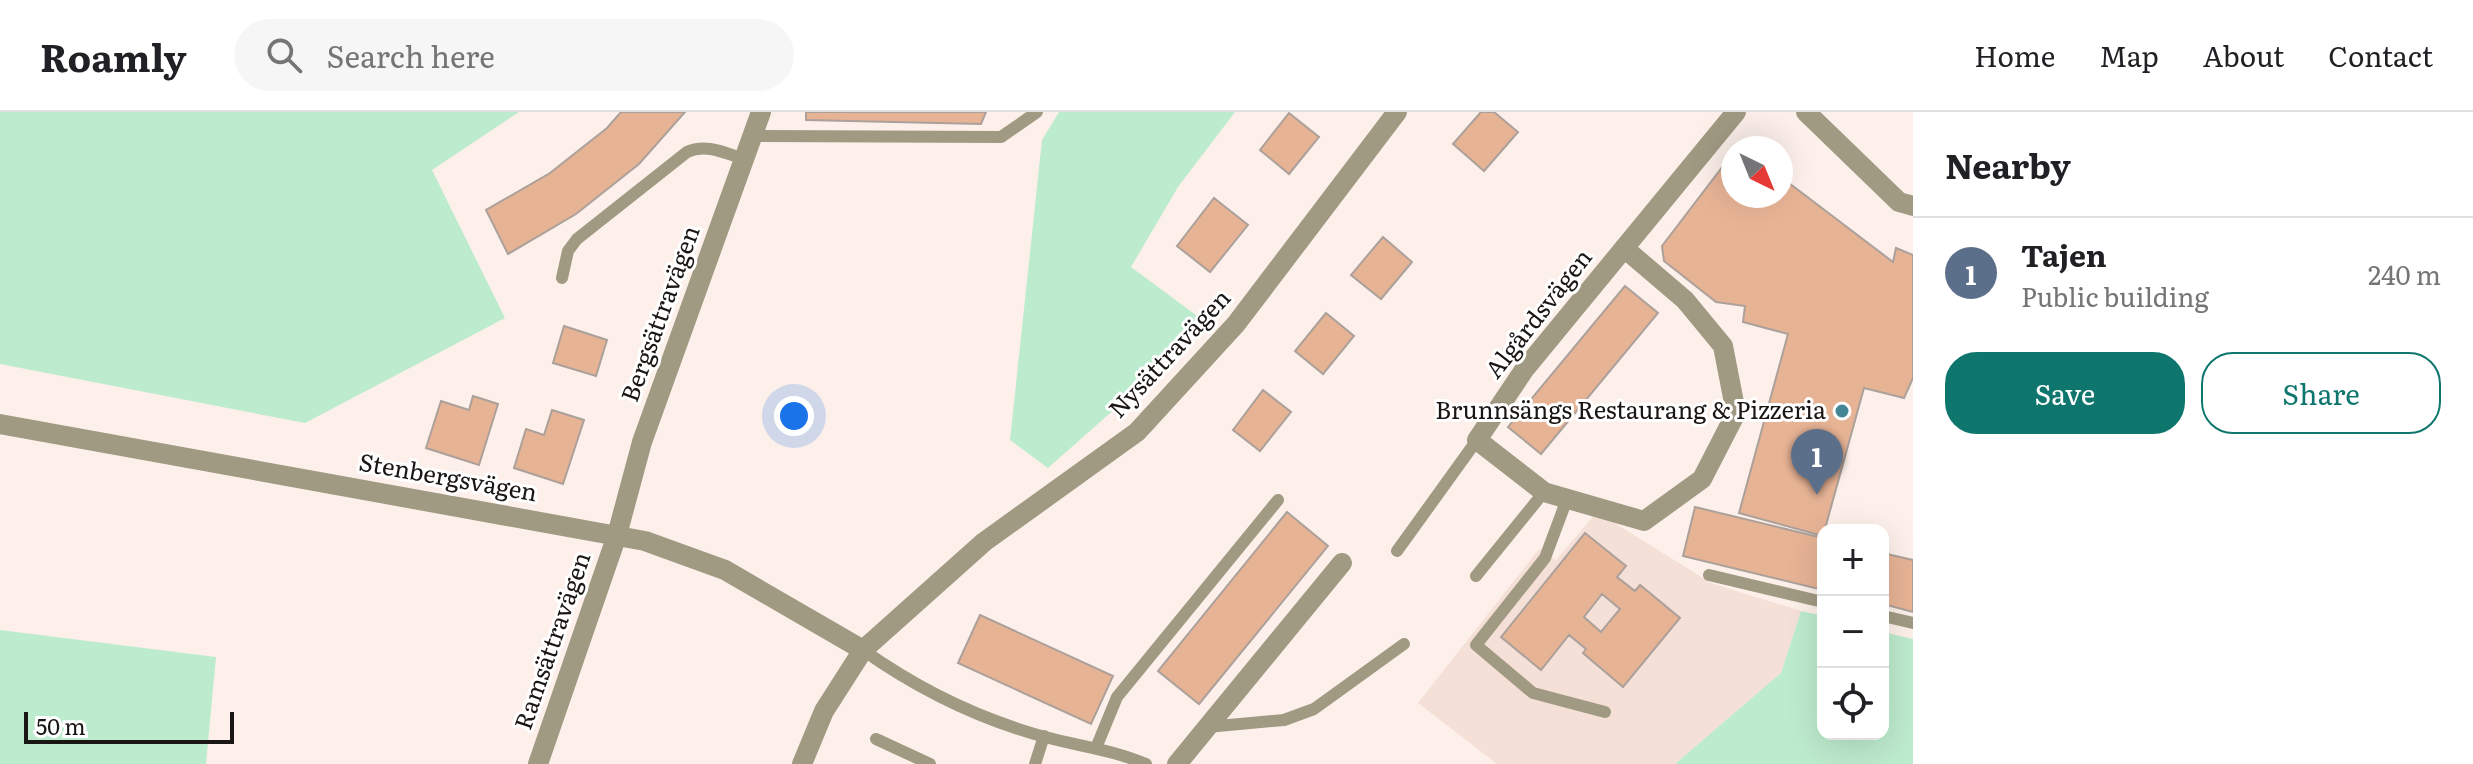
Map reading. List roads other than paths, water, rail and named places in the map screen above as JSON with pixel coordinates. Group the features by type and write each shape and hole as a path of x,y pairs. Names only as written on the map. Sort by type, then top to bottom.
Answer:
{"street":[{"name":"Bergsättravägen","path":"617,535 642,442 761,112"},
{"name":"Nysättravägen","path":"802,764 824,711 863,650 984,542 1137,432 1236,324 1397,112"},
{"name":"Algårdsvägen","path":"1624,248 1685,300 1723,346 1736,413 1702,479 1644,521 1544,492 1477,440 1524,370 1624,248 1736,112"},
{"path":"1806,112 1899,202 1913,206"},
{"name":"Stenbergsvägen","path":"0,424 645,541 725,570 863,650"},
{"name":"Ramsättravägen","path":"538,764 617,535"},
{"path":"1177,764 1342,563"}],"lane":[{"path":"753,136 1001,137 1037,112"},
{"path":"562,278 568,251 577,239 687,152 697,147 744,159"},
{"path":"1397,551 1477,440"},
{"path":"1476,576 1544,492"},
{"path":"1567,499 1545,558 1476,645 1533,693 1605,712"},
{"path":"1096,748 1117,697 1278,500"},
{"path":"1709,575 1817,601"},
{"path":"1889,617 1913,623"},
{"path":"1207,727 1284,720 1314,709 1404,644"},
{"path":"863,650 901,676 975,714 1044,736 1122,754 1146,764"},
{"path":"1035,764 1044,736"},
{"path":"876,739 930,764"}],"place":[{"name":"Brunnsängs Restaurang & Pizzeria","path":"1842,411"},
{"name":"Tajen","path":"1817,495"}]}
